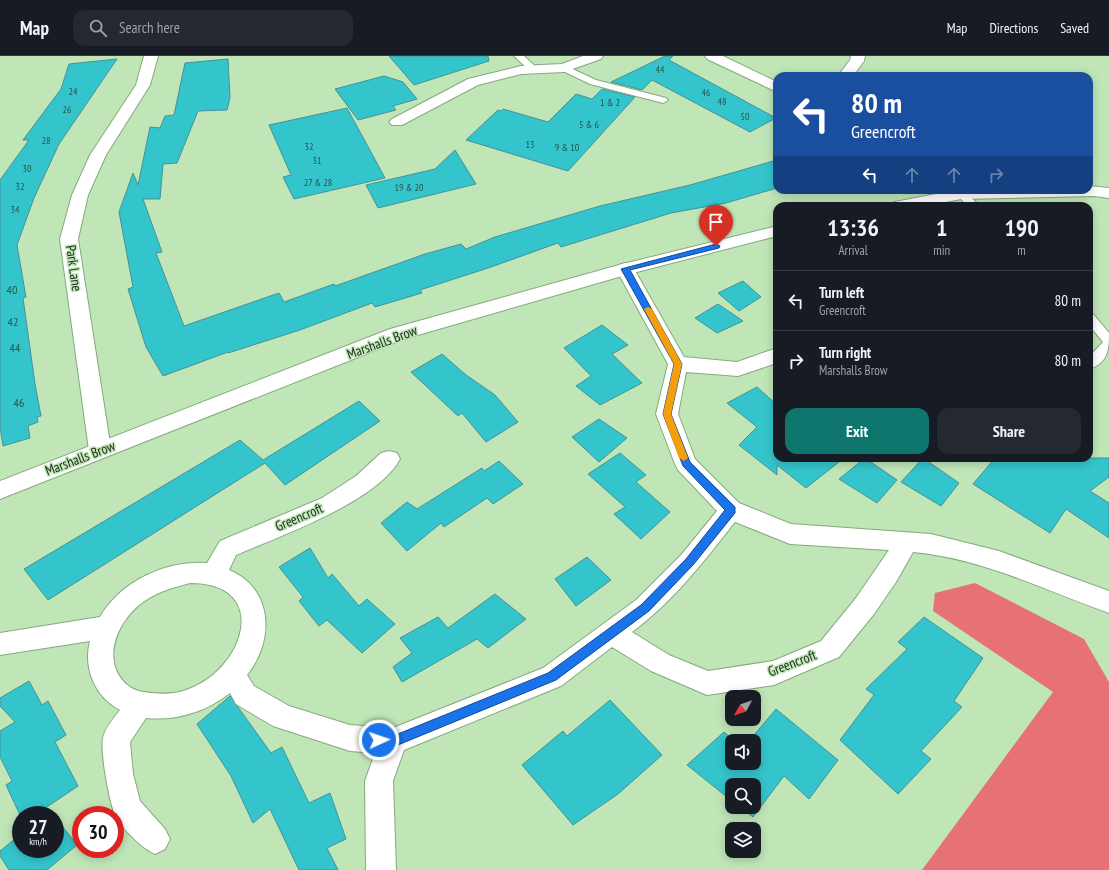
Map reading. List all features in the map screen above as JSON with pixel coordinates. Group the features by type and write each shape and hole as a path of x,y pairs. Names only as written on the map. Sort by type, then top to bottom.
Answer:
{"street":[{"name":"Park Lane","path":"100,450 70,239 80,195 98,155 143,85 151,56"},
{"path":"397,122 473,82 500,74 533,69 564,68 596,56"},
{"path":"712,56 773,86"},
{"path":"848,72 857,61 858,56"},
{"path":"1093,191 1109,193"},
{"path":"916,202 948,194"},
{"name":"Marshalls Brow","path":"0,490 397,334 625,269 773,232"},
{"path":"625,269 678,364 667,414 686,464 731,510 790,534 865,538 931,544 999,561 1109,602"},
{"path":"678,364 738,369 773,356"},
{"name":"Greencroft","path":"214,574 228,548 330,504 364,482 389,459"},
{"path":"233,674 246,695 283,717 350,738 393,742 552,677 645,608 689,562 731,510"},
{"name":"Greencroft","path":"611,633 660,663 708,683 774,673 830,648 865,606 887,575 906,542"},
{"path":"190,573 214,574 232,582 246,595 254,612 254,633 247,654 233,674 212,690 188,702 163,707 139,705 120,696 107,683 100,666 101,646 107,627 122,606 148,586 166,578 190,573"},
{"path":"0,644 107,627"},
{"path":"139,705 116,739 119,774 127,809 155,839"},
{"path":"381,870 379,781 393,742"}],"lane":[{"path":"519,56 533,69"},
{"path":"564,68 593,82 663,100"},
{"path":"959,194 970,202"},
{"path":"1093,322 1109,341 1100,355 1093,361"}],"shaded area":[{"path":"975,583 1084,639 1109,682 1109,870 922,870 1053,692 933,611 935,593"}],"building":[{"path":"389,56 488,56 489,61 414,85"},
{"path":"665,56 673,56 669,60 773,116 773,120 750,132 652,80 642,90 611,82"},
{"path":"117,59 59,144 34,198 17,245 26,297 23,298 41,416 37,417 38,422 28,426 30,438 3,446 0,427 0,180 29,140 23,140 61,89 69,64"},
{"path":"228,59 230,98 227,110 198,111 177,163 163,164 160,199 143,199 162,252 156,253 184,326 279,293 284,302 334,284 335,286 425,254 461,244 466,249 495,237 600,206 690,185 773,161 773,189 726,203 671,213 561,247 558,243 420,290 422,293 375,307 372,303 300,330 228,352 163,376 146,347 128,289 133,287 119,212 133,173 138,185 150,127 160,128 165,116 174,115 185,63"},
{"path":"384,76 403,82 417,99 393,106 396,110 358,120 335,89"},
{"path":"602,89 635,97 568,171 466,140 498,110 501,111 503,109 548,122 576,94 592,99"},
{"path":"347,108 385,178 294,199 283,177 291,175 269,125"},
{"path":"455,150 476,184 378,208 366,185 435,169"},
{"path":"743,281 761,297 739,311 718,293"},
{"path":"718,304 743,321 717,333 695,318"},
{"path":"602,325 628,345 612,354 642,383 600,405 576,386 591,376 564,348"},
{"path":"442,354 466,375 495,395 518,422 486,442 462,413 458,416 411,372"},
{"path":"757,387 773,401 773,462 839,462 806,488 777,465 777,475 739,445 757,427 727,403"},
{"path":"359,401 380,421 285,485 265,463 48,600 24,569 240,440 263,460"},
{"path":"599,419 627,438 599,462 572,437"},
{"path":"620,453 646,475 636,482 670,512 641,539 614,514 625,507 588,474"},
{"path":"1093,458 1109,458 1109,477 1090,491 1109,503 1109,538 1066,509 1050,533 973,484 992,462 1093,462"},
{"path":"499,461 523,484 493,504 487,498 444,527 441,523 407,551 381,523 407,502 417,509 482,468 484,471"},
{"path":"860,462 871,462 897,480 877,503 839,479"},
{"path":"919,462 929,462 959,483 941,506 901,482"},
{"path":"310,548 328,578 332,574 359,606 367,599 395,624 362,653 327,620 319,626 299,601 303,597 279,567"},
{"path":"587,557 611,580 576,606 555,579"},
{"path":"495,594 526,619 488,648 477,639 402,682 393,667 412,653 400,638 438,617 448,628"},
{"path":"924,617 983,658 954,701 962,707 921,751 931,759 898,794 840,740 874,695 866,689 907,649 898,642"},
{"path":"29,681 42,705 48,701 66,735 55,742 78,786 48,806 16,806 6,785 12,781 0,757 0,731 15,722 0,706 0,698"},
{"path":"230,696 271,753 282,747 309,803 330,793 346,839 327,848 338,870 299,870 270,809 253,823 231,776 197,724"},
{"path":"610,700 662,755 618,794 573,825 522,765 563,731 567,736"},
{"path":"776,709 838,760 809,799 784,776 761,806 761,778 725,778 725,795 687,765 724,732 726,734 725,734 725,770 761,770 761,734 755,734"},
{"path":"64,828 72,839 72,849 64,856"},
{"path":"12,841 12,858 61,858 47,870 9,870 0,856 0,851"}],"slow traffic":[{"path":"648,309 678,364 667,414 684,458"}],"route":[{"path":"379,740 393,742 552,677 645,608 689,562 731,510 686,464 667,414 678,364 625,269 716,246"}]}
